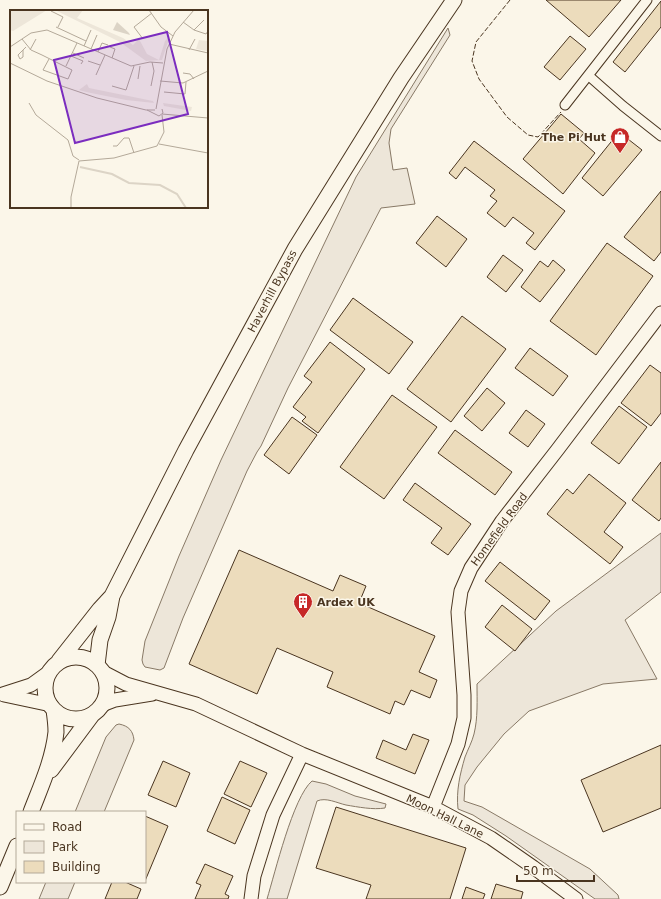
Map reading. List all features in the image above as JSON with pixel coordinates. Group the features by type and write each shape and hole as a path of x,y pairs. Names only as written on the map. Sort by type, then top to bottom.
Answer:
{"main road":[{"name":"Haverhill Bypass","path":"54,667 112,596 186,450 295,248 401,78 454,0"},
{"name":"Haverhill Bypass","path":"100,668 100,640 108,617 112,596"},
{"path":"31,811 52,755 56,731 52,708 46,695 45,683 54,667 69,657 79,656 89,659 100,668 106,680 108,688 106,697 44,778"},
{"path":"52,708 68,718 84,718 97,710"},
{"path":"0,887 16,848"}],"street":[{"path":"565,105 647,0"},
{"path":"589,76 623,106 661,136"},
{"name":"Homefield Road","path":"433,807 458,744 464,718 464,695 458,612 461,591 470,568 502,521 661,313"},
{"path":"1,694 31,685 54,667"},
{"name":"Moon Hall Lane","path":"100,668 126,684 196,704 302,754 433,807 491,838 533,867 569,897"},
{"path":"97,710 115,700 155,693"},
{"path":"1,694 52,708"},
{"path":"251,899 254,876 273,815 302,754"}],"green space":[{"path":"448,28 450,35 391,129 389,143 393,170 407,168 415,204 381,208 247,471 183,618 164,668 160,670 145,667 142,660 145,641 179,556 221,460 356,177"},
{"path":"661,533 661,592 625,620 657,679 603,684 529,711 504,734 477,767 465,785 464,801 482,807 590,869 618,895 619,899 595,899 506,836 473,815 458,809 459,783 465,757 475,728 477,684 556,611"},
{"path":"119,724 130,729 134,740 104,811 75,811 106,737 116,725"},
{"path":"312,781 326,784 355,796 386,804 385,808 376,809 360,807 328,800 317,801 287,899 267,899 285,836 298,803"},
{"path":"46,883 75,883 68,899 39,899"}],"building":[{"path":"546,0 621,0 589,37"},
{"path":"661,1 661,27 625,72 613,62"},
{"path":"570,36 586,49 560,80 544,67"},
{"path":"561,114 584,133 579,139 595,153 563,194 523,159"},
{"path":"619,132 642,150 603,196 582,178"},
{"path":"474,141 565,211 535,250 526,243 534,233 513,217 505,227 487,213 497,201 490,196 495,190 465,167 456,179 449,173"},
{"path":"661,191 661,252 654,261 624,237"},
{"path":"437,216 467,239 446,267 416,243"},
{"path":"607,243 653,276 596,355 550,321"},
{"path":"503,255 523,270 506,292 487,277"},
{"path":"553,260 565,270 540,302 521,287 540,261 548,267"},
{"path":"353,298 413,342 389,374 330,330"},
{"path":"462,316 506,349 451,422 407,389"},
{"path":"330,342 365,369 318,433 302,421 306,417 293,407 312,382 304,376"},
{"path":"530,348 568,376 553,396 515,368"},
{"path":"650,365 661,373 661,413 651,426 621,403"},
{"path":"487,388 505,403 482,431 464,416"},
{"path":"392,395 437,427 384,499 340,467"},
{"path":"619,406 647,427 619,464 591,443"},
{"path":"526,410 545,424 528,447 509,433"},
{"path":"292,417 317,435 289,474 264,455"},
{"path":"455,430 512,472 495,495 438,453"},
{"path":"661,462 661,518 659,521 632,500"},
{"path":"589,474 626,503 604,532 623,547 610,564 547,514 567,489 573,494"},
{"path":"415,483 471,524 448,555 431,543 442,528 403,500"},
{"name":"Ardex UK","path":"239,550 333,591 340,575 366,586 359,603 435,636 419,672 437,680 430,698 411,690 404,705 395,701 390,714 327,687 333,672 277,648 257,694 189,664"},
{"path":"500,562 550,601 535,620 485,581"},
{"path":"502,605 532,629 515,651 485,627"},
{"path":"413,734 429,740 415,774 376,758 383,740 406,750"},
{"path":"661,745 661,808 603,832 581,780"},
{"path":"163,761 190,773 176,807 148,795"},
{"path":"240,761 267,773 251,807 224,794"},
{"path":"222,797 250,810 235,844 207,831"},
{"path":"336,807 466,848 450,899 366,899 371,885 316,868"},
{"path":"146,816 168,826 146,879"},
{"path":"205,864 233,876 225,894 229,896 228,899 195,899 201,885 196,883"},
{"path":"112,883 127,883 141,889 137,899 105,899"},
{"path":"496,884 523,892 521,899 491,899"},
{"path":"466,887 485,894 483,899 462,899"}],"fence":[{"path":"510,0 476,42 472,61 479,79 507,117 528,135 538,137 561,112"}],"place":[{"name":"The Pi Hut","path":"620,154"},
{"name":"Ardex UK","path":"303,619"}]}
